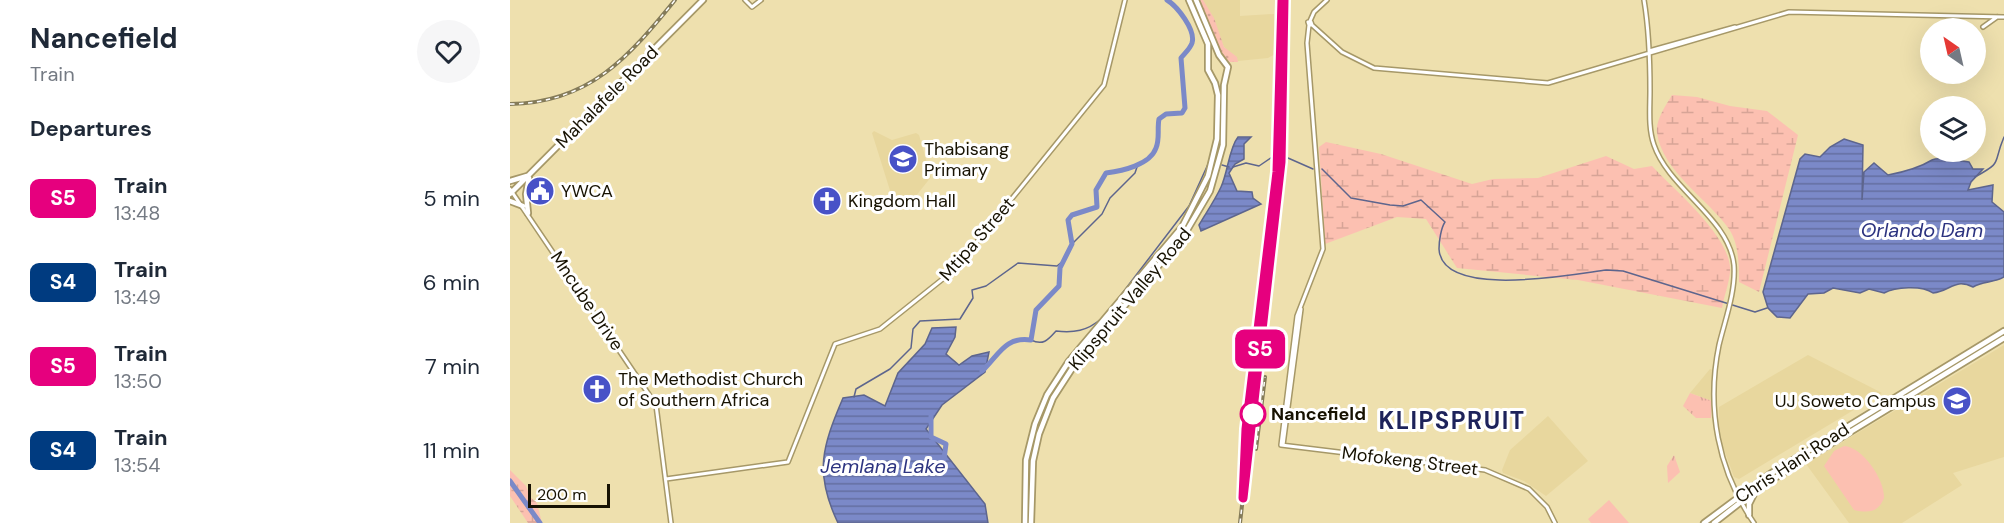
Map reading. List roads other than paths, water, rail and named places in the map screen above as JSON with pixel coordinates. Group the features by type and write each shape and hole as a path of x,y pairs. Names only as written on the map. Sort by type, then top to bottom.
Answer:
{"main road":[{"name":"Mahalafele Road","path":"511,191 530,175 703,0"},
{"path":"1189,0 1208,44 1208,70 1212,77 1220,78 1226,74 1228,67 1222,59 1196,0"},
{"path":"1209,63 1215,59 1222,59"},
{"name":"Klipspruit Valley Road","path":"1031,523 1033,461 1042,425 1053,398 1075,364 1183,237 1210,191 1223,145 1226,74"},
{"name":"Klipspruit Valley Road","path":"1025,523 1026,460 1035,424 1047,395 1070,361 1177,233 1203,189 1213,160 1218,124 1217,89 1212,77"},
{"path":"510,181 530,175 526,194 528,213"},
{"path":"510,201 523,206"},
{"name":"Chris Hani Road","path":"1704,523 1738,499 2004,331"},
{"name":"Chris Hani Road","path":"1714,523 1738,499 2004,338"},
{"path":"1749,515 1750,500 1756,490"}],"street":[{"path":"745,0 752,7 761,0"},
{"name":"Mtipa Street","path":"666,479 788,462 835,344 880,328 950,274 1101,89 1125,0"},
{"path":"1327,0 1314,12 1310,24 1342,52 1374,68 1550,83 1649,52 1795,12 2004,17"},
{"path":"1644,0 1649,52 1650,123 1654,146 1666,168 1720,232 1732,255 1733,283 1716,362 1716,434 1738,499 1754,523"},
{"path":"1986,25 1998,17"},
{"name":"Mofokeng Street","path":"1310,24 1307,43 1323,243 1322,254 1297,316 1282,446 1485,470 1528,488 1547,507 1555,523"},
{"name":"Mncube Drive","path":"511,191 656,405 671,523"}],"water":[{"path":"1238,137 1251,137 1244,144 1244,159 1235,164 1229,173 1237,191 1252,192 1253,198 1261,204 1201,231 1199,225 1221,187"},
{"name":"Orlando Dam","path":"1844,139 1863,145 1862,200 1864,172 1874,163 1888,175 1928,162 1969,162 1973,169 1983,169 1971,182 1968,190 1993,185 1992,202 2004,212 2004,277 1973,287 1957,284 1933,293 1916,288 1901,288 1884,293 1869,289 1860,293 1833,288 1824,293 1808,294 1790,318 1777,317 1768,308 1763,292 1800,159 1805,154 1820,157 1830,147"},
{"name":"Jemlana Lake","path":"956,327 955,337 946,354 959,365 972,356 989,352 985,372 942,405 926,429 985,504 988,523 838,523 830,505 823,474 826,446 843,398 864,395 885,406 898,373 925,344 932,328"}],"waterway":[{"path":"982,371 1009,344 1015,341 1031,340 1036,310 1059,286 1060,268 1072,244 1068,220 1072,215 1097,207 1096,190 1106,173 1127,169 1148,159 1157,145 1159,119 1166,114 1182,113 1185,108 1181,58 1191,45 1192,38 1185,19 1167,0"},
{"path":"1975,177 1994,165 2004,137"},
{"path":"1233,167 1246,163 1259,166 1275,155"},
{"path":"1288,158 1313,169"},
{"path":"1114,304 1189,206 1209,162"},
{"path":"1072,244 1102,214 1110,198 1135,173 1138,164"},
{"path":"1222,165 1229,167"},
{"path":"1322,169 1351,198 1403,206 1421,200 1445,222 1440,235 1439,249 1446,265 1462,274 1485,279 1512,280 1540,279 1606,270 1623,271 1755,312 1767,308"},
{"path":"854,397 856,389 890,369 911,348 913,329 920,321 960,319 973,298 972,290 986,286 1018,263 1057,266 1063,261"},
{"path":"1031,340 1042,342 1056,331 1080,330 1101,319"},
{"path":"931,416 931,437 946,444 944,459"},
{"name":"KLIPSPRUIT","path":"510,481 540,523"}],"railway":[{"path":"510,104 538,102 585,86 623,58 675,0"},
{"path":"1240,523 1281,162 1284,0"},
{"path":"1256,449 1265,377"}],"train":[{"name":"S5","path":"1282,0 1280,137 1264,290 1244,445 1243,498 1281,162 1284,0"}],"place":[{"name":"Thabisang Primary","path":"903,159"},
{"name":"YWCA","path":"540,191"},
{"name":"Kingdom Hall","path":"827,201"},
{"name":"The Methodist Church of Southern Africa","path":"597,389"},
{"name":"UJ Soweto Campus","path":"1957,401"},
{"name":"Nancefield","path":"1253,414"}],"district":[{"name":"KLIPSPRUIT","path":"1452,420"}]}
